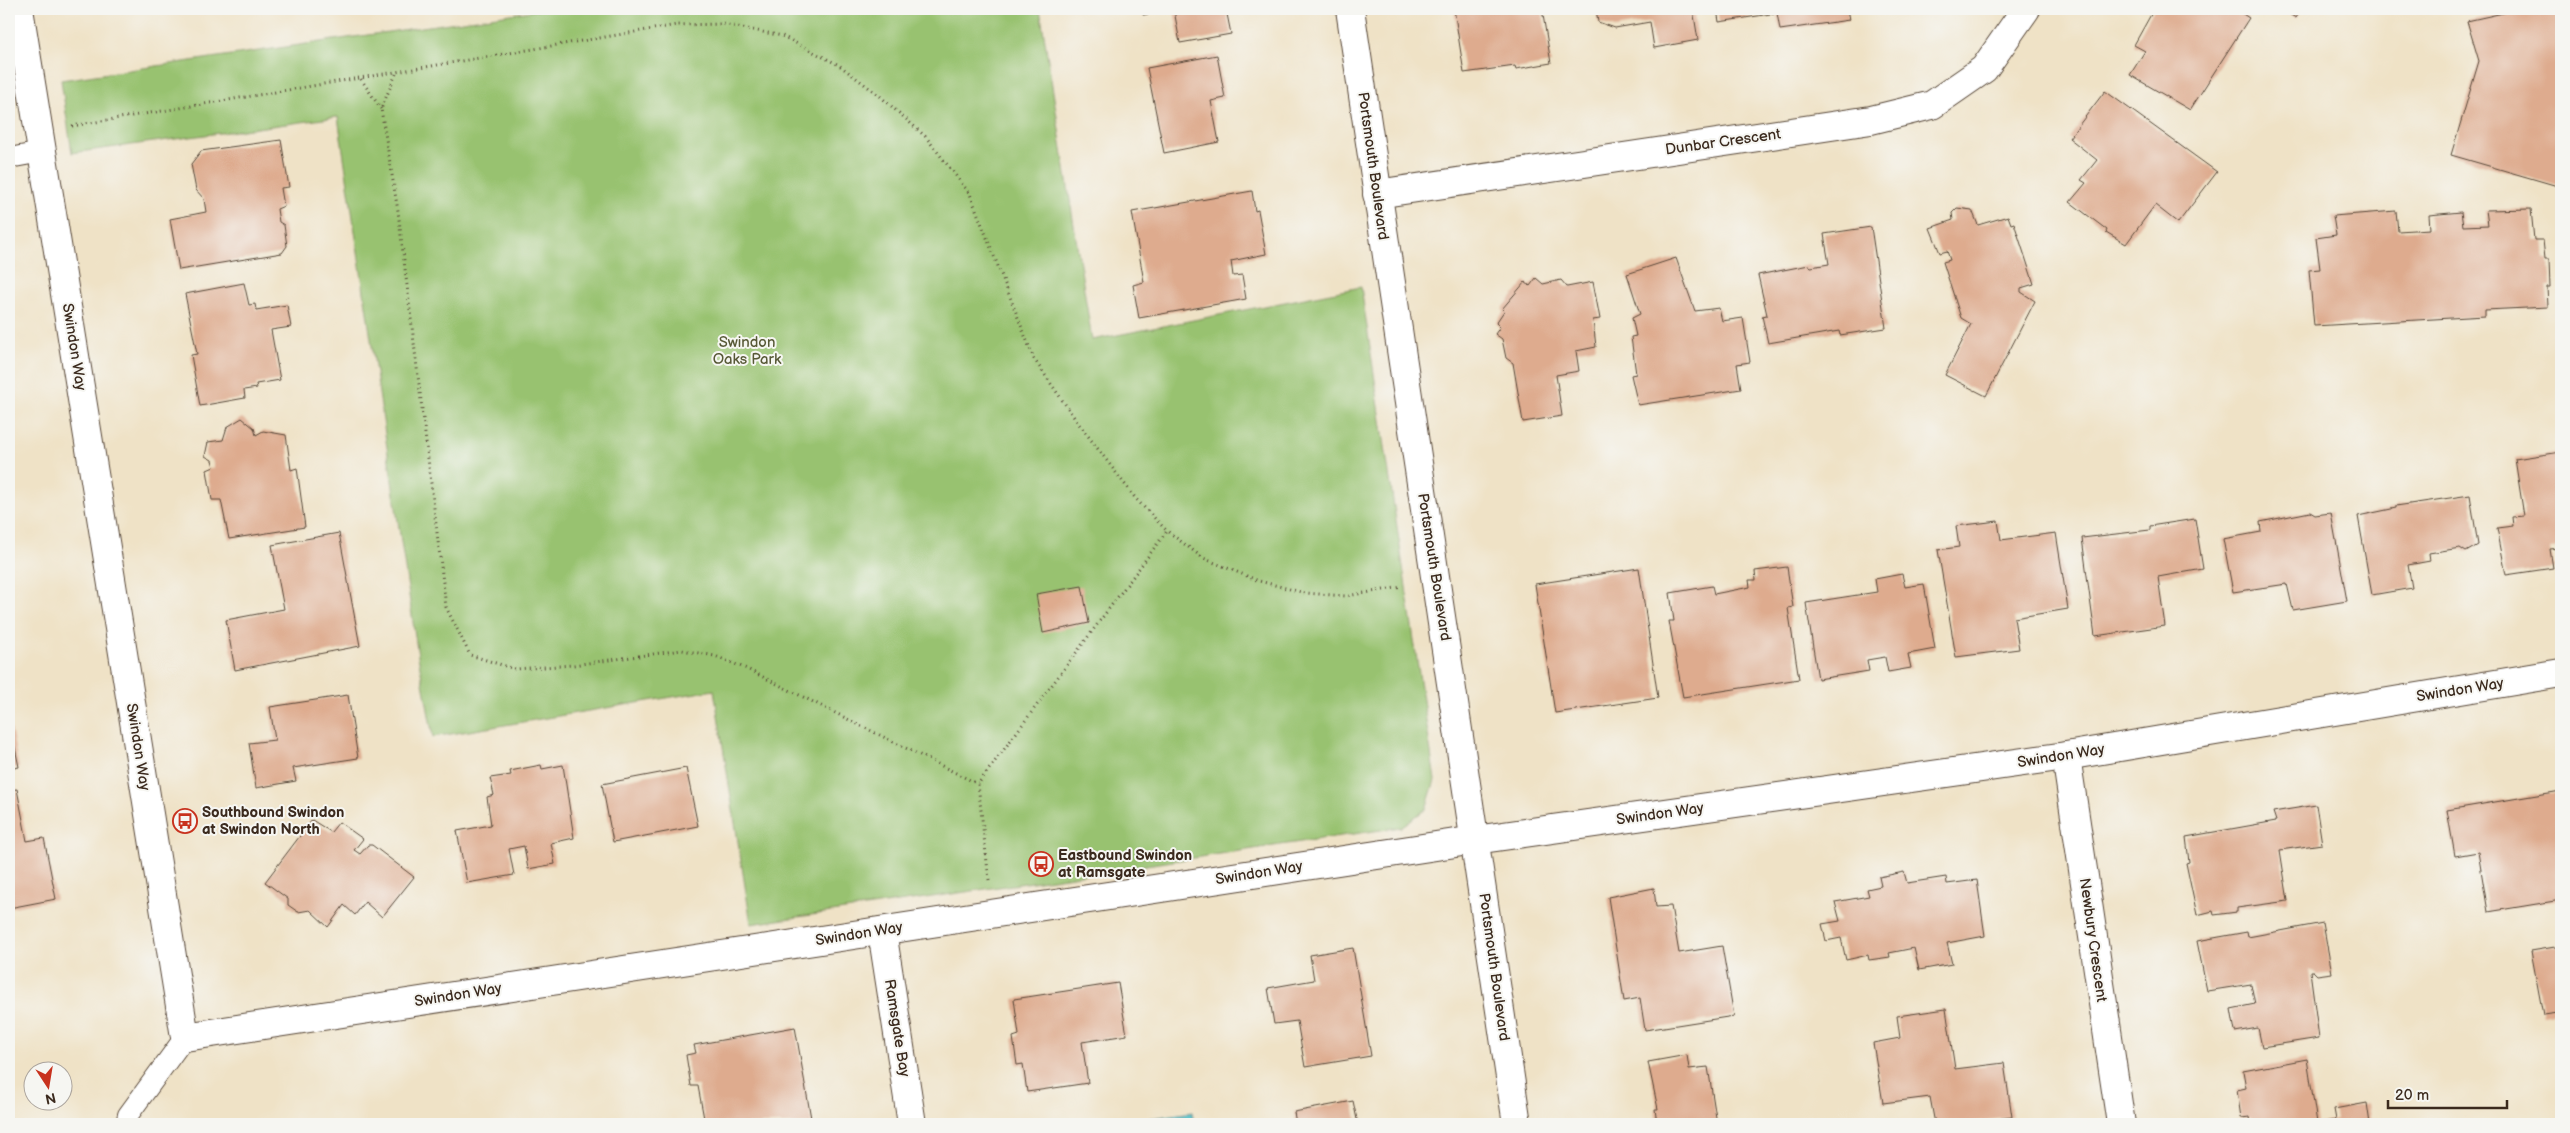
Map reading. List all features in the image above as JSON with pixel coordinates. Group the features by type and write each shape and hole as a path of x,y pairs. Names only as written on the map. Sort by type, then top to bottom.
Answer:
{"street":[{"name":"Swindon Way","path":"19,9 185,1037 1475,840 2066,756 2561,673"},
{"name":"Portsmouth Boulevard","path":"1350,9 1517,1124"},
{"name":"Dunbar Crescent","path":"1377,194 1872,120 1932,105 1984,69 2026,9"},
{"name":"Newbury Crescent","path":"2066,756 2121,1124"},
{"name":"Ramsgate Bay","path":"882,931 912,1124"}],"lane":[{"path":"9,158 41,142"},
{"path":"126,1124 128,1115 185,1037"}],"path":[{"path":"41,142 361,79 677,26 723,24 782,36 839,65 880,96 926,137 970,194 1034,359 1076,420 1136,499 1167,531 1203,558 1259,581 1305,593 1346,596 1436,582"},
{"path":"381,109 397,74"},
{"path":"361,79 381,109 398,211 446,608 470,655 515,669 573,665 682,650 715,656 746,669 978,784"},
{"path":"993,913 978,784 1167,531"}],"green space":[{"name":"Swindon Oaks Park","path":"545,9 1040,9 1092,340 1361,287 1435,780 1426,809 1401,827 751,924 714,690 433,737 418,656 338,117 72,153 61,80"}],"water":[{"path":"1192,1112 1194,1124 1125,1124 1125,1122"}],"building":[{"path":"1141,9 1226,9 1231,34 1180,43 1174,10 1143,15"},
{"path":"1454,9 1542,9 1551,63 1516,69 1515,66 1464,73"},
{"path":"1596,9 1693,9 1698,40 1654,48 1650,22 1615,28 1598,22"},
{"path":"1717,9 1847,9 1849,20 1780,30 1777,13 1719,22"},
{"path":"2154,9 2235,9 2249,18 2190,110 2130,75 2145,51 2134,45"},
{"path":"2280,9 2302,9 2296,18"},
{"path":"2521,9 2561,9 2561,187 2451,155 2479,61 2467,21"},
{"path":"1217,55 1225,98 1211,101 1219,142 1164,153 1147,68"},
{"path":"2105,91 2217,172 2178,223 2155,205 2126,244 2106,232 2107,230 2070,202 2086,183 2081,180 2097,160 2069,138"},
{"path":"281,140 289,187 281,188 284,206 277,209 279,222 284,225 287,246 282,253 179,270 170,219 206,212 204,199 196,190 191,164 201,151"},
{"path":"1252,191 1255,211 1258,210 1266,254 1231,261 1233,276 1242,275 1246,299 1139,318 1133,285 1144,282 1132,212"},
{"path":"1957,208 1972,210 1978,225 2008,216 2011,224 2014,223 2034,284 2021,288 2021,292 2035,301 1986,396 1945,375 1971,324 1961,318 1943,262 1950,260 1947,251 1940,253 1930,228 1953,220 1952,213"},
{"path":"2531,209 2534,240 2543,240 2545,259 2549,259 2550,287 2547,287 2548,307 2485,310 2485,316 2314,326 2309,270 2320,269 2316,238 2336,235 2333,216 2396,211 2398,231 2430,229 2429,215 2461,212 2463,226 2488,225 2486,210"},
{"path":"1871,227 1886,328 1840,335 1839,331 1768,343 1762,316 1767,315 1758,275 1809,265 1811,267 1829,264 1824,234"},
{"path":"1676,258 1695,311 1719,308 1722,321 1743,318 1750,362 1737,364 1741,389 1638,405 1631,375 1636,374 1631,337 1636,336 1632,318 1640,314 1627,274"},
{"path":"1536,278 1543,284 1561,280 1567,287 1593,282 1600,319 1593,320 1596,347 1576,351 1579,371 1556,375 1562,416 1523,422 1513,363 1506,358 1502,339 1495,334 1500,327 1496,323 1504,311 1502,309 1525,282 1530,286"},
{"path":"244,283 249,305 255,304 256,310 287,305 291,327 271,330 280,380 256,384 257,388 244,390 245,398 200,406 191,355 197,354 185,294"},
{"path":"242,418 254,428 256,435 263,431 286,435 291,470 297,468 305,527 229,539 221,500 212,500 207,470 214,467 212,460 205,456 208,442 223,440 227,427"},
{"path":"2561,452 2561,548 2550,549 2553,568 2506,575 2497,528 2513,526 2512,517 2524,516 2515,459"},
{"path":"2470,495 2478,545 2466,552 2460,548 2429,553 2430,561 2408,565 2412,588 2372,595 2358,516 2396,508 2396,506"},
{"path":"2310,512 2315,515 2331,513 2347,601 2293,610 2287,584 2233,592 2223,539 2261,532 2260,522"},
{"path":"2195,519 2203,569 2158,577 2165,626 2095,636 2082,538 2150,530 2150,526"},
{"path":"1998,521 2001,540 2056,533 2068,609 2014,618 2019,649 1956,657 1938,550 1959,547 1956,526"},
{"path":"339,533 360,646 235,670 226,620 284,609 272,545"},
{"path":"1787,567 1793,607 1788,608 1799,679 1683,697 1669,621 1674,621 1670,593 1712,586 1714,594 1750,587 1749,580 1756,580 1755,571"},
{"path":"1639,568 1658,698 1555,713 1535,584"},
{"path":"1902,574 1905,587 1924,584 1935,649 1908,654 1911,668 1888,672 1885,657 1867,660 1869,671 1818,679 1806,603 1877,592 1875,579"},
{"path":"1082,586 1089,623 1043,633 1036,594"},
{"path":"348,695 358,758 293,768 296,781 256,788 249,743 275,740 270,707"},
{"path":"9,719 19,767 9,769"},
{"path":"541,765 542,769 563,765 574,838 551,843 555,864 528,869 524,846 509,849 514,875 467,883 457,831 491,825 487,797 494,795 490,778 511,775 510,771"},
{"path":"686,768 698,826 613,842 602,784"},
{"path":"17,789 27,841 44,838 56,899 9,908 9,790"},
{"path":"2561,791 2561,900 2488,912 2478,852 2455,856 2447,810"},
{"path":"2316,805 2322,844 2280,850 2288,901 2237,908 2237,912 2214,915 2213,911 2197,915 2186,863 2189,862 2186,837 2276,821 2273,812"},
{"path":"312,820 331,832 339,822 363,839 354,850 360,854 368,845 372,845 414,877 382,917 365,902 355,915 344,905 328,927 310,910 298,912 288,905 288,899 265,882"},
{"path":"1904,872 1907,883 1946,877 1947,884 1977,880 1985,936 1947,943 1952,964 1919,970 1914,948 1889,953 1890,957 1869,960 1868,955 1846,960 1841,938 1826,941 1822,924 1840,921 1835,902 1869,896 1867,889 1881,886 1879,877"},
{"path":"1654,888 1656,907 1671,906 1679,953 1722,946 1734,1016 1645,1030 1640,998 1624,1001 1608,897"},
{"path":"2323,923 2332,973 2317,975 2310,971 2319,1038 2262,1047 2258,1028 2235,1032 2231,1009 2255,1004 2251,984 2207,991 2197,941 2247,932 2248,937"},
{"path":"2561,946 2560,1029 2557,1013 2543,1015 2531,951"},
{"path":"1353,948 1371,1056 1305,1067 1297,1021 1274,1024 1268,988 1314,980 1310,955"},
{"path":"1118,983 1127,1035 1082,1042 1088,1083 1027,1092 1023,1064 1017,1065 1013,1037 1019,1035 1014,999"},
{"path":"1946,1009 1955,1069 2004,1063 2012,1117 1959,1124 1935,1124 1930,1097 1883,1103 1873,1043 1900,1038 1897,1016"},
{"path":"795,1027 812,1124 705,1124 698,1086 691,1086 686,1055 696,1053 694,1045"},
{"path":"1687,1055 1689,1069 1708,1067 1717,1124 1657,1124 1655,1109 1658,1109 1648,1062"},
{"path":"2307,1059 2317,1123 2336,1120 2334,1109 2367,1103 2370,1124 2251,1124 2250,1117 2241,1118 2237,1090 2246,1088 2243,1071"},
{"path":"1353,1101 1358,1124 1296,1124 1294,1112"}],"place":[{"name":"Southbound Swindon at Swindon North","path":"185,821"},
{"name":"Eastbound Swindon at Ramsgate","path":"1041,864"}]}
